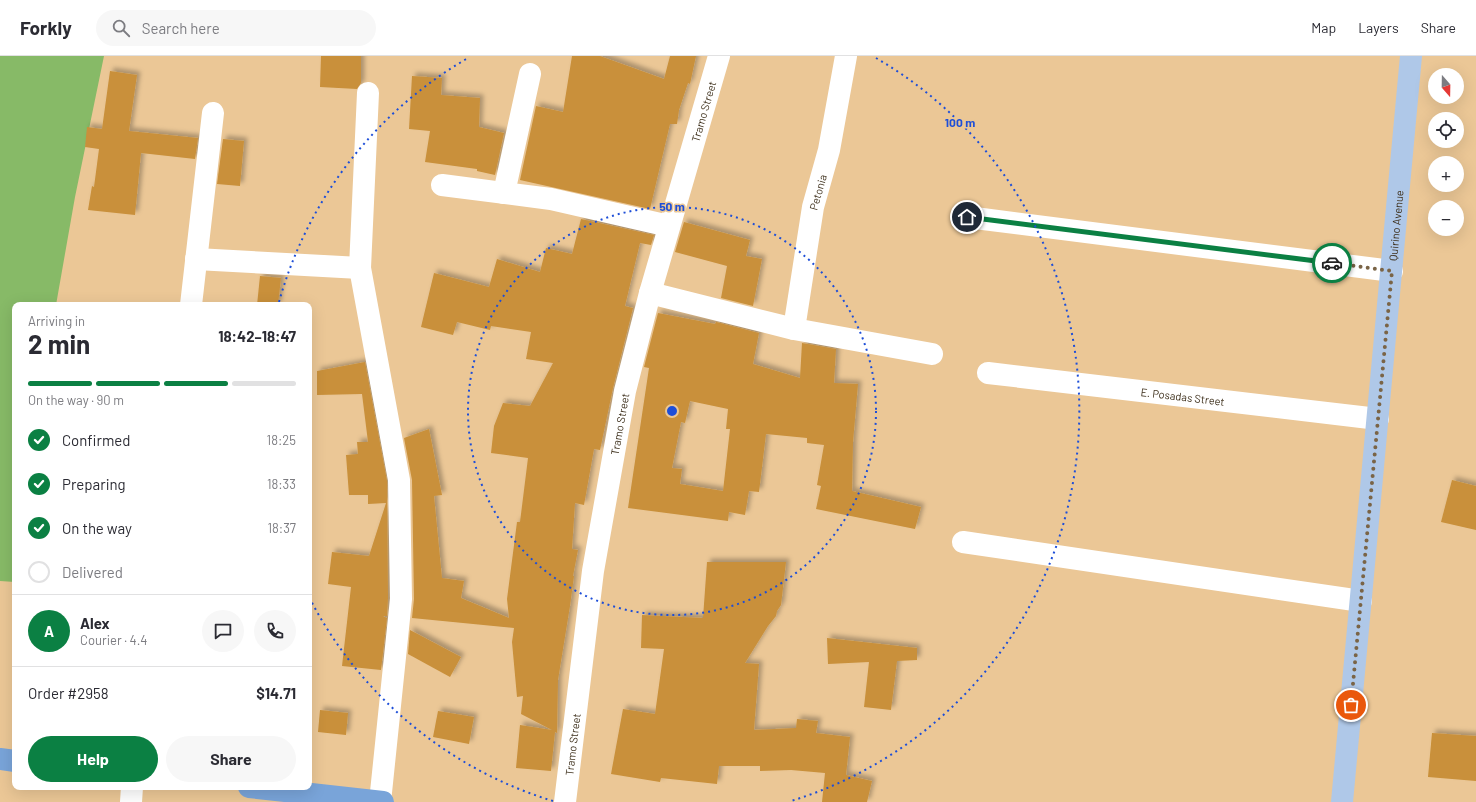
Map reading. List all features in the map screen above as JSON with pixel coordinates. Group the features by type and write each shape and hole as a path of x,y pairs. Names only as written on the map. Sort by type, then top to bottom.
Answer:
{"highway":[{"path":"0,759 12,761"},
{"path":"275,790 381,802"}],"main road":[{"name":"Quirino Avenue","path":"1342,802 1411,56"}],"street":[{"name":"Tramo Street","path":"565,802 593,571 625,391 669,226 719,56"},
{"name":"Petonia","path":"794,329 813,207 829,150 846,56"},
{"path":"504,193 530,74"},
{"path":"368,93 360,268 398,480 401,599 381,802"},
{"path":"191,302 213,113"},
{"path":"442,185 552,199 669,226"},
{"path":"967,217 1392,271"},
{"path":"196,259 360,268"},
{"path":"650,294 794,329 932,354"},
{"name":"E. Posadas Street","path":"988,373 1378,419"},
{"path":"963,542 1361,601"},
{"path":"131,802 132,790"}],"green space":[{"path":"0,56 104,56 75,197 57,302 12,302 12,582 0,581"}],"building":[{"path":"321,56 361,56 361,83 357,89 320,87"},
{"path":"572,56 600,56 664,79 670,56 696,56 690,84 688,83 679,110 677,124 670,124 650,209 520,180 536,106 563,112"},
{"path":"110,71 137,75 129,131 198,138 195,159 141,153 135,215 88,210 92,186 94,187 99,149 85,147 87,127 102,129"},
{"path":"412,76 442,78 441,95 480,98 479,127 504,133 495,175 477,171 477,169 425,162 430,131 409,129"},
{"path":"223,139 244,141 240,186 217,184"},
{"path":"581,219 654,235 651,245 640,243 625,306 633,308 613,388 600,450 594,449 584,505 575,503 572,549 578,550 558,680 557,733 555,732 551,771 516,768 520,725 552,730 521,714 523,696 517,697 512,642 514,628 412,618 414,599 412,480 404,438 429,429 442,495 434,496 442,578 464,581 461,598 509,618 507,599 517,522 520,522 528,458 491,453 494,426 503,403 530,406 553,363 526,359 531,332 491,326 490,330 457,322 453,335 421,327 434,273 489,287 497,259 540,272 546,248 572,254"},
{"path":"684,222 750,240 746,256 762,259 753,306 721,298 727,266 675,252"},
{"path":"260,276 281,278 278,302 257,302"},
{"path":"658,313 715,324 716,322 759,333 753,364 800,378 802,343 836,349 834,383 858,384 853,442 852,491 921,507 915,529 816,509 821,486 817,485 824,445 807,443 807,438 766,434 759,492 749,491 745,515 729,512 728,521 628,508 649,368 644,367","holes":["690,401 728,409 726,429 730,429 723,491 680,484 682,469 672,468 681,422 685,423"]},
{"path":"365,362 387,481 388,598 387,616 383,616 387,618 381,670 342,666 351,587 328,584 332,552 369,556 386,503 368,504 368,495 349,495 346,455 358,454 357,442 368,442 362,394 317,395 317,371"},
{"path":"1452,480 1476,486 1476,530 1441,522"},
{"path":"707,562 786,562 781,605 776,616 745,663 759,664 754,730 796,728 797,719 818,721 816,733 850,737 846,775 872,781 867,802 822,802 825,773 791,770 760,771 760,766 719,766 717,784 661,778 660,782 611,774 623,709 655,714 664,649 641,648 642,615 703,618"},
{"path":"410,630 461,657 450,677 408,654"},
{"path":"827,638 917,648 917,660 897,661 891,710 864,707 869,662 828,664"},
{"path":"320,710 348,713 346,735 318,732"},
{"path":"438,711 474,717 469,744 433,737"},
{"path":"1432,733 1476,736 1476,781 1428,777"}],"way so far":[{"path":"1332,263 1392,271 1351,705"}],"route":[{"path":"967,217 1332,263"}]}
